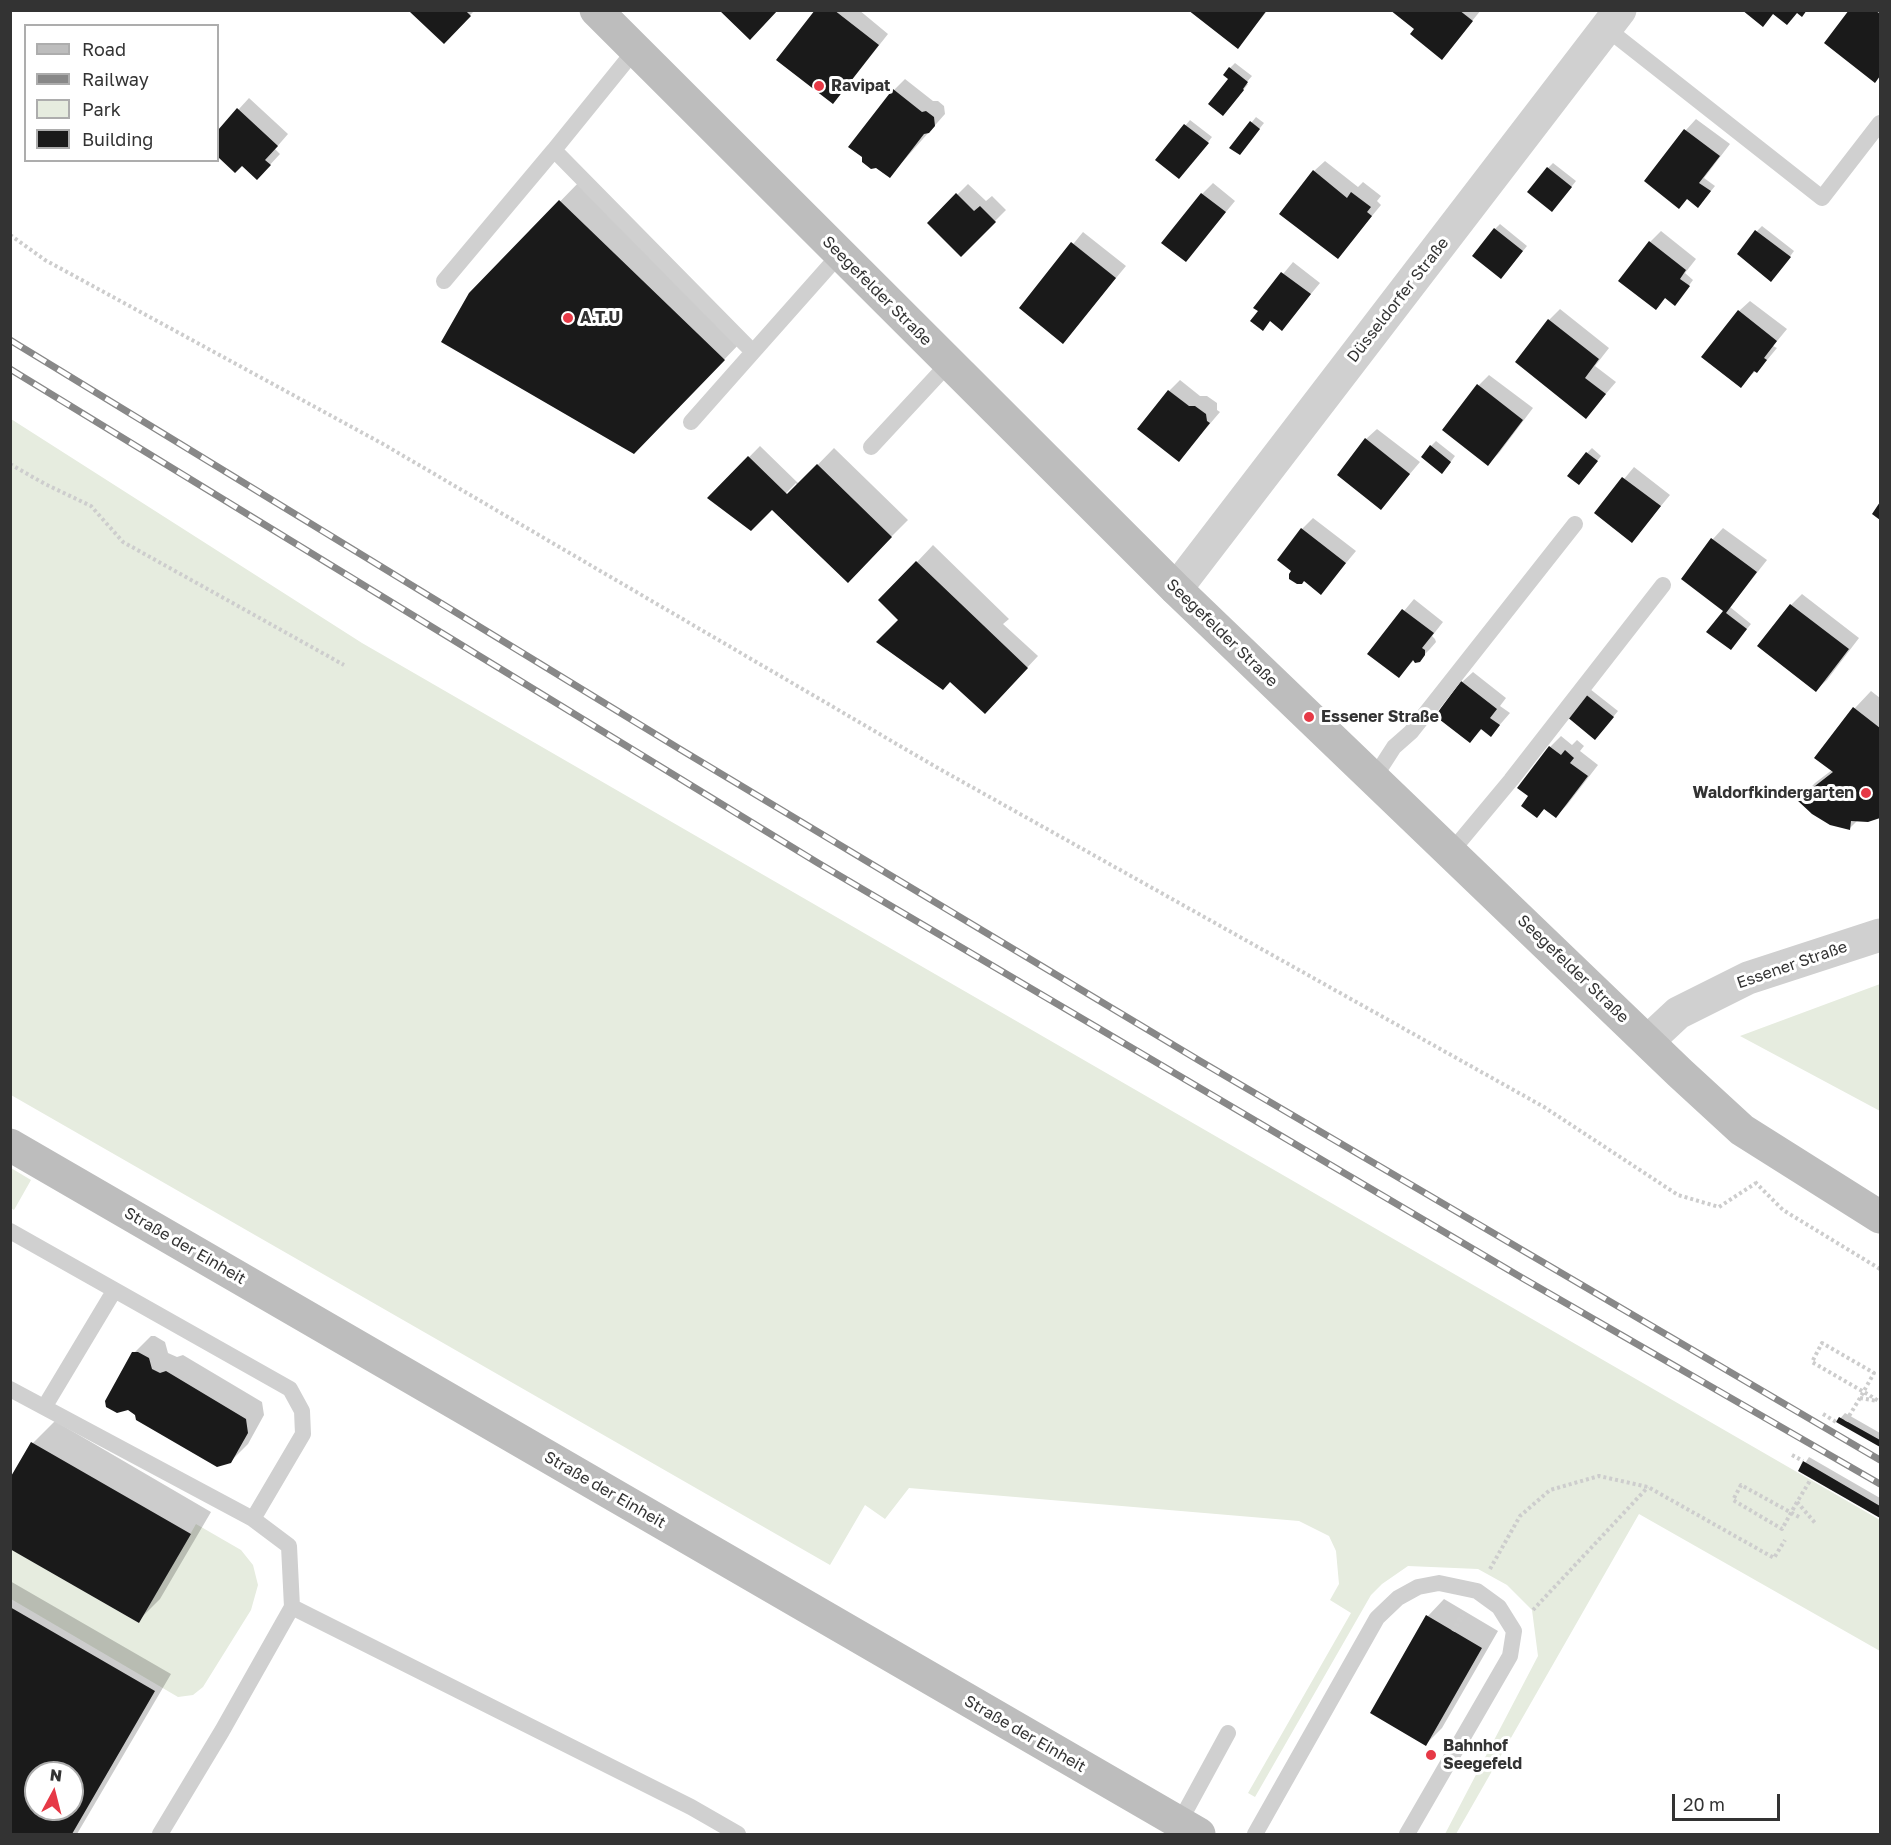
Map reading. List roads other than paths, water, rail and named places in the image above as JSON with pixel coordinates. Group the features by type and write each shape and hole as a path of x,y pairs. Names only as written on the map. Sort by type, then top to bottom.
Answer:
{"street":[{"name":"Seegefelder Straße","path":"596,10 1176,590 1742,1130 1881,1217"},
{"name":"Düsseldorfer Straße","path":"1176,590 1613,20"},
{"name":"Essener Straße","path":"1648,1041 1678,1013 1748,978 1881,935"},
{"name":"Straße der Einheit","path":"10,1145 1189,1829"}],"lane":[{"path":"1613,20 1822,198 1881,123"},
{"path":"444,281 635,50"},
{"path":"554,150 753,352"},
{"path":"691,422 840,254"},
{"path":"871,447 949,363"},
{"path":"1374,778 1394,747 1411,732 1575,524"},
{"path":"1451,852 1511,780 1663,585"},
{"path":"10,1231 290,1389 302,1411 303,1434 253,1519"},
{"path":"45,1406 114,1291"},
{"path":"10,1389 253,1519 289,1546 292,1607 222,1731 160,1834"},
{"path":"1255,1834 1377,1618 1398,1598 1418,1587 1440,1583 1477,1591 1499,1608 1515,1631 1510,1656 1407,1834"},
{"path":"292,1607 691,1807 738,1834"},
{"path":"1189,1829 1228,1733"}],"railway":[{"path":"10,340 678,748 1200,1061 1880,1460"},
{"path":"10,369 818,863 1524,1279 1880,1484"}],"place":[{"name":"Ravipat","path":"819,86"},
{"name":"A.T.U","path":"568,318"},
{"name":"Essener Straße","path":"1309,717"},
{"name":"Waldorfkindergarten","path":"1866,793"},
{"name":"Bahnhof Seegefeld","path":"1431,1755"}]}
